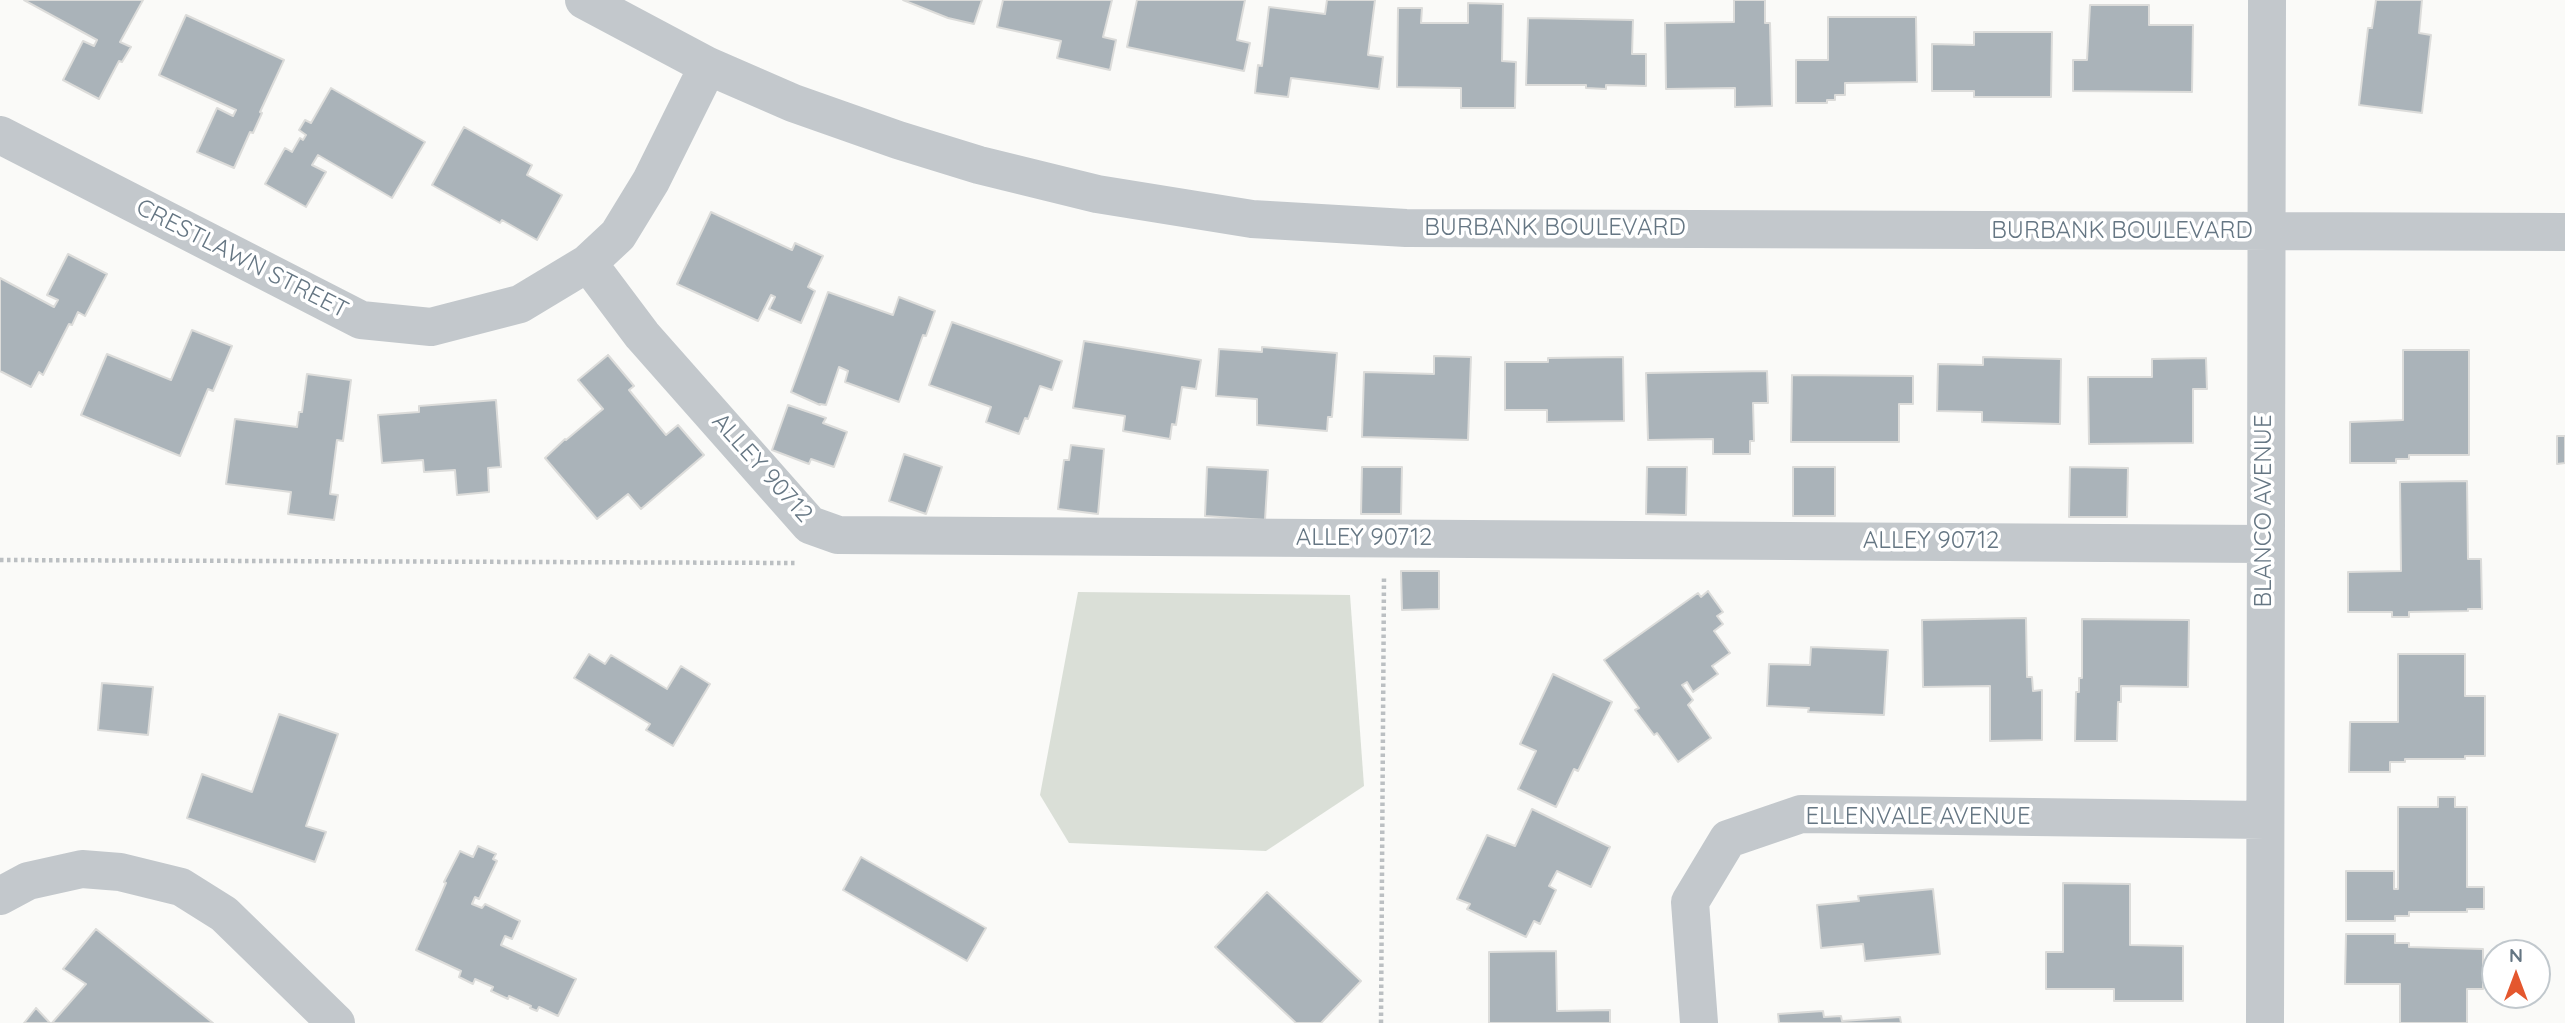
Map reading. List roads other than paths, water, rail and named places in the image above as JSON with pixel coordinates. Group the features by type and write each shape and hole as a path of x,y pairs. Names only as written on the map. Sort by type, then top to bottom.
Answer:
{"street":[{"name":"BURBANK BOULEVARD","path":"584,0 708,66 793,103 979,165 1097,194 1252,219 1420,228 2565,232"},
{"name":"BLANCO AVENUE","path":"2265,1023 2267,0"},
{"name":"CRESTLAWN STREET","path":"0,135 362,320 431,327 520,304 587,263 618,235 651,181 708,66"},
{"name":"ALLEY 90712","path":"587,263 642,335 810,526 838,536 2264,544"},
{"name":"ELLENVALE AVENUE","path":"1699,1023 1690,902 1728,839 1801,814 2265,820"},
{"path":"0,896 28,881 82,869 120,872 181,887 224,914 336,1023"}]}
